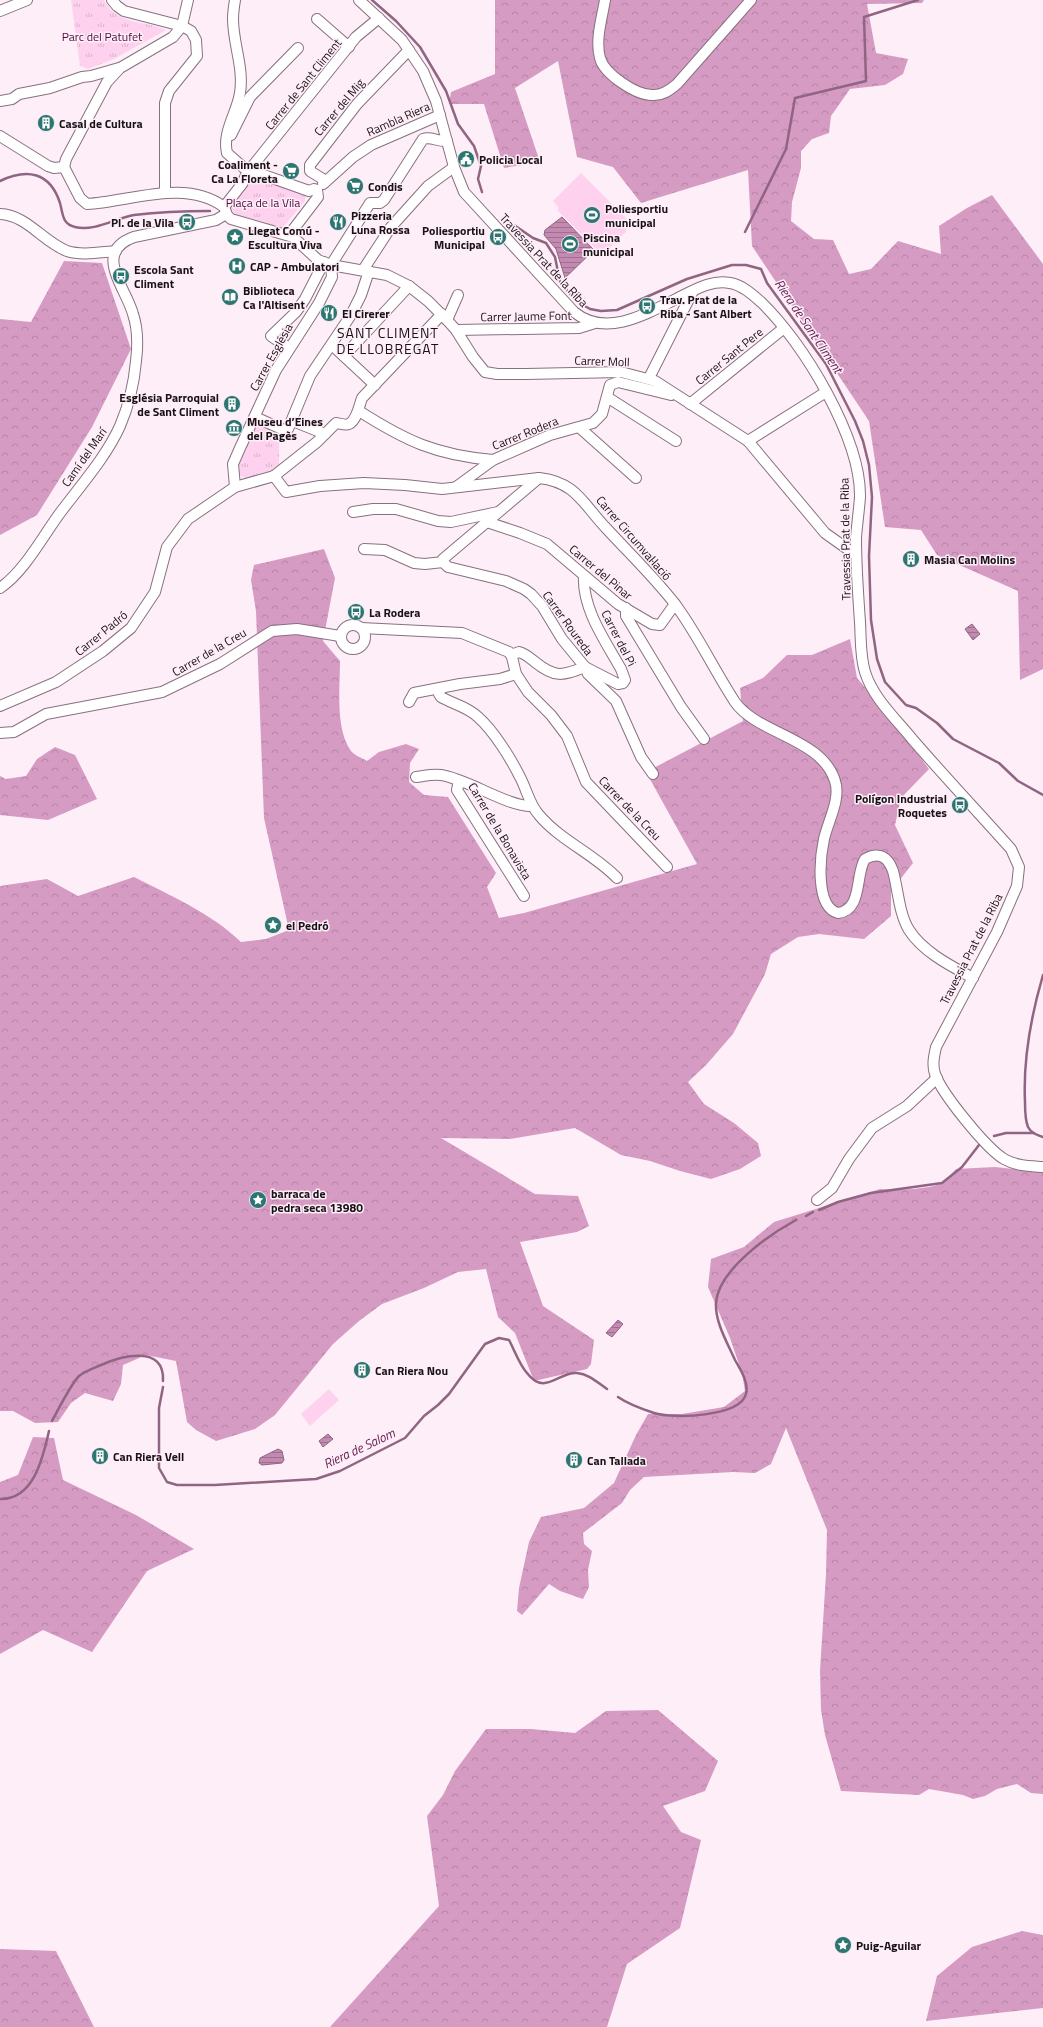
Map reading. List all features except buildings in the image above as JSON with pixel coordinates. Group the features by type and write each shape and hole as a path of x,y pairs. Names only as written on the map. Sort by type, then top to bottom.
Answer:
{"street":[{"path":"0,11 28,0"},
{"path":"112,0 124,11 182,26 194,35 196,40 198,52 170,91 165,104 165,193"},
{"path":"0,100 12,99 19,94 50,88 82,77 120,68 173,37 182,26 188,0"},
{"path":"235,0 233,18 240,64 240,84 226,145 229,156 251,170 314,193"},
{"name":"Travessia Prat de la Riba","path":"359,0 402,40 410,50 428,82 440,115 454,167 461,185 470,200 574,312 584,319 595,323 610,323 630,319 693,290 721,282 740,286 763,304 784,328 796,343 826,392 841,421 857,468 860,497 856,555 862,652 865,672 879,698 922,750 1011,849 1018,866 1018,878 1012,899 973,978 936,1047 934,1062 937,1078 958,1108 993,1149 1010,1162 1043,1167"},
{"path":"605,0 598,45 601,61 609,72 619,80 633,89 653,95 666,92 677,84 751,0"},
{"name":"Carrer de Sant Climent","path":"251,170 361,32 379,18"},
{"path":"317,19 349,47"},
{"path":"226,145 250,97 298,48"},
{"name":"Carrer del Mig","path":"326,181 310,171 310,165 357,104 410,50"},
{"path":"120,68 107,82 101,92 66,159 64,167 80,198 87,204 165,193 199,196 225,210 231,219 289,235 299,241 314,257 327,263"},
{"path":"91,76 97,80 101,92"},
{"name":"Rambla Riera","path":"289,235 314,193 353,157 374,143 440,115"},
{"path":"0,136 48,166 54,168 64,167"},
{"path":"289,348 271,336 296,312 327,263 370,204 380,203 384,200 422,138 429,138 439,142 447,140"},
{"path":"255,416 284,430 288,429 310,376 332,345 361,295 366,270 391,227 428,186 454,167"},
{"path":"0,214 19,219 65,250 75,253 116,251 124,241 134,237 211,221 225,210 251,170"},
{"name":"Camí del Marí","path":"0,588 24,564 108,447 125,413 135,376 138,342 136,323 131,305 114,272 113,262 116,251"},
{"name":"Carrer Moll","path":"327,263 366,270 393,278 409,286 445,317 456,330 477,364 485,372 491,374 621,372 649,378 748,440 825,533 856,555"},
{"name":"Carrer Església","path":"235,487 233,470 235,460 268,384 289,348 319,303 332,277 327,263"},
{"path":"344,356 409,286"},
{"path":"649,378 693,290"},
{"path":"274,476 325,434 336,423 349,424 359,411 362,398 445,317 458,295"},
{"name":"Carrer Jaume Font","path":"456,330 579,328 595,323"},
{"name":"Carrer Sant Pere","path":"690,404 784,328"},
{"path":"332,345 375,385"},
{"name":"Carrer Rodera","path":"456,487 493,460 550,435 580,428 593,423 600,418 610,385 618,382 679,397"},
{"path":"748,440 826,392"},
{"path":"607,397 676,441"},
{"path":"359,411 397,435 425,446 460,457 493,460"},
{"path":"293,420 325,434"},
{"path":"580,428 636,478"},
{"name":"Carrer Padró","path":"0,706 56,682 103,651 131,628 155,592 164,553 173,536 188,519 235,487 274,476"},
{"name":"Carrer Circumval·lació","path":"274,476 286,492 320,486 352,484 390,484 442,489 539,478 558,481 580,496 605,527 638,561 675,604 738,705 755,719 813,752 825,763 833,776 836,788 835,801 824,838 821,865 822,889 827,905 831,910 838,913 849,908 856,898 860,870 865,859 877,855 884,857 890,863 893,871 904,917 912,934 921,944 944,962 973,978"},
{"path":"364,549 385,550 414,563 425,564 443,562 443,559 539,478"},
{"path":"519,481 523,487 521,493"},
{"path":"353,512 374,509 396,510 438,521 451,522 499,512"},
{"name":"Carrer del Pinar","path":"487,522 547,544 618,604 626,608 626,616 681,707 704,739"},
{"name":"Carrer Roureda","path":"443,562 448,567 511,583 528,592 542,606 562,639 585,667 588,674 616,701 641,757 653,774"},
{"name":"Carrer del Pi","path":"584,576 583,587 593,616 621,669 625,680 623,683 618,684 585,667"},
{"path":"626,608 656,625 662,624 675,604"},
{"path":"361,628 366,638 359,648 347,648 341,642 340,636 343,630 350,625 361,628 462,633 511,655 519,652 525,654 547,671 557,675 566,674 585,667"},
{"name":"Carrer de la Creu","path":"0,733 14,732 46,714 162,692 220,664 263,635 272,631 296,629 340,636"},
{"name":"Carrer de la Creu","path":"511,655 516,674 528,692 551,715 567,736 582,774 592,789 667,866"},
{"path":"409,702 414,693 500,679 516,674"},
{"path":"441,688 439,694 441,697 467,709 483,722 515,768 532,806 546,823 609,869 617,878"},
{"path":"416,777 438,774 488,791 520,806 532,806"},
{"name":"Carrer de la Bonavista","path":"462,782 458,785 457,790 524,896"},
{"path":"817,1200 832,1188 849,1159 872,1128 907,1106 937,1078"}],"green space":[{"name":"Parc del Patufet","path":"71,0 104,0 109,8 123,18 166,30 114,59 88,69 80,66"},
{"path":"495,0 924,0 922,3 867,4 876,53 908,59 903,74 885,85 850,89 831,116 829,133 812,139 801,151 801,168 792,202 791,221 814,239 833,240 849,274 871,269 898,241 941,254 939,226 967,208 992,195 1043,264 1043,669 1020,680 1018,591 937,555 921,530 885,527 869,421 752,246 748,170 641,203 613,167 577,157 558,61 515,88 540,162 504,168 484,104 449,104 451,92 495,74"},
{"name":"Poliesportiu municipal","path":"581,173 627,219 626,232 602,255 557,210 559,208 553,201"},
{"name":"Plaça de la Vila","path":"251,175 305,196 305,201 281,230 238,217 229,207 245,190"},
{"path":"64,261 102,263 131,349 92,427 37,515 0,535 0,319 31,322"},
{"path":"257,423 279,433 279,467 275,470 246,478 238,475 237,466"},
{"path":"324,549 335,578 323,641 340,661 340,720 346,742 352,752 367,761 379,752 406,744 419,749 410,763 409,782 424,795 448,797 496,873 487,887 499,918 524,913 697,864 646,772 743,721 740,688 763,678 787,655 812,655 850,639 857,678 876,700 929,769 901,798 895,825 913,863 891,891 891,916 864,939 819,934 798,937 771,954 765,974 733,1034 706,1065 688,1082 704,1104 734,1123 758,1143 761,1156 740,1169 711,1179 650,1161 621,1155 575,1128 510,1139 441,1138 535,1194 578,1196 589,1226 577,1232 520,1242 543,1306 594,1340 591,1364 587,1369 534,1381 515,1333 498,1317 486,1269 458,1272 424,1288 382,1304 359,1321 333,1344 275,1415 255,1429 216,1441 196,1430 187,1422 176,1361 146,1355 123,1365 121,1384 113,1401 85,1393 71,1403 58,1422 35,1423 13,1411 0,1411 0,886 47,879 78,896 134,877 204,914 217,922 241,942 266,939 289,930 264,818 256,611 251,580 254,565"},
{"path":"55,747 75,755 97,799 48,820 0,815 0,776 6,779 26,776 37,759"},
{"path":"995,1167 1043,1172 1043,1794 1031,1793 1017,1784 997,1789 985,1796 973,1799 963,1795 929,1789 919,1795 841,1791 825,1735 821,1710 820,1671 827,1530 786,1428 771,1464 755,1473 733,1472 644,1477 630,1490 622,1503 583,1533 584,1544 592,1551 588,1570 589,1587 583,1599 560,1591 549,1584 522,1615 517,1611 519,1588 529,1542 541,1517 584,1508 614,1483 636,1435 648,1414 682,1414 724,1407 745,1391 742,1373 730,1338 708,1287 711,1259 744,1247 774,1222 880,1189 910,1189 934,1186 945,1181 956,1169"},
{"path":"329,1389 339,1400 310,1426 301,1414"},
{"path":"33,1437 54,1438 63,1480 136,1515 194,1549 147,1571 92,1652 43,1630 0,1654 0,1482 18,1475"},
{"path":"658,1710 718,1761 705,1791 663,1806 681,1832 701,1840 680,1928 627,1964 607,2027 330,2027 439,1906 427,1816 443,1795 455,1771 486,1729 531,1729 575,1733 606,1711"},
{"path":"1022,1931 1043,1935 1043,2008 926,2021 937,1976 972,1947"},
{"path":"0,1949 56,1951 94,2027 0,2027"}],"shaded area":[{"name":"Piscina municipal","path":"562,217 594,250 565,278 556,249 544,235 545,230"},
{"path":"972,624 980,634 973,640 965,629"},
{"path":"618,1320 623,1324 612,1337 606,1333"},
{"path":"328,1434 333,1439 323,1447 319,1441"},
{"path":"278,1449 282,1451 284,1460 282,1463 262,1465 259,1463 260,1458"}],"waterway":[{"name":"Riera de Sant Climent","path":"372,0 396,21 420,47 446,91 458,124 474,146 481,166 478,179 482,192"},
{"path":"745,232 786,149 795,98 866,81 864,17 918,0"},
{"path":"0,181 10,177 28,174 44,179 56,193 65,221 71,226 75,227 90,228 134,215 210,211"},
{"name":"Riera de Sant Climent","path":"514,225 533,238 546,243 555,257 560,282 576,301 590,309 601,311 617,310 687,279 732,265 746,265 761,269 767,283 826,364 855,421 863,441 869,465 872,497 869,556 871,620 877,659 885,682 906,705 916,708 937,723 953,739 999,763 1018,781 1043,795"},
{"name":"Riera de Sant Climent","path":"1043,975 1035,1006 1025,1070 1025,1112 1027,1124 1032,1132 1043,1137"},
{"name":"Riera de Salom","path":"994,1136 1006,1133 1034,1133"},
{"name":"Riera de Salom","path":"819,1210 838,1202 871,1193 942,1183 962,1167 979,1145"},
{"name":"Riera de Salom","path":"806,1216 813,1212"},
{"name":"Riera de Salom","path":"618,1397 654,1413 676,1416 690,1416 719,1412 732,1408 741,1402 747,1389 744,1376 719,1325 716,1310 719,1291 735,1266 747,1254 773,1234 796,1220"},
{"name":"Riera de Salom","path":"163,1387 159,1408 159,1468 167,1482 177,1485 215,1485 316,1479 340,1471 405,1438 424,1416 449,1394 485,1344 499,1338 509,1340 519,1362 524,1369 534,1380 540,1383 546,1383 570,1373 577,1373 589,1377 607,1389"},
{"name":"Riera de Salom","path":"52,1421 79,1376 119,1358 130,1356 150,1357 157,1362 162,1369 163,1381"},
{"name":"Riera de Salom","path":"0,1499 12,1497 29,1485 40,1464 49,1431"}],"place":[{"name":"Casal de Cultura","path":"46,123"},
{"name":"Policia Local","path":"466,159"},
{"name":"Coaliment - Ca La Floreta","path":"291,171"},
{"name":"Condis","path":"355,186"},
{"name":"Poliesportiu municipal","path":"592,215"},
{"name":"Pl. de la Vila","path":"187,222"},
{"name":"Pizzeria Luna Rossa","path":"338,222"},
{"name":"Llegat Comú - Escultura Viva","path":"235,237"},
{"name":"Poliesportiu Municipal","path":"498,237"},
{"name":"Piscina municipal","path":"570,244"},
{"name":"CAP - Ambulatori","path":"237,266"},
{"name":"Escola Sant Climent","path":"121,276"},
{"name":"Biblioteca Ca l'Altisent","path":"230,297"},
{"name":"Trav. Prat de la Riba - Sant Albert","path":"647,306"},
{"name":"El Cirerer","path":"329,313"},
{"name":"Església Parroquial de Sant Climent","path":"232,404"},
{"name":"Museu d’Eines del Pagès","path":"234,428"},
{"name":"Masia Can Molins","path":"911,559"},
{"name":"La Rodera","path":"356,612"},
{"name":"Polígon Industrial Roquetes","path":"960,805"},
{"name":"el Pedró","path":"273,925"},
{"name":"barraca de pedra seca 13980","path":"258,1200"},
{"name":"Can Riera Nou","path":"362,1370"},
{"name":"Can Riera Vell","path":"100,1456"},
{"name":"Can Tallada","path":"574,1460"},
{"name":"Puig-Aguilar","path":"843,1945"}],"district":[{"name":"SANT CLIMENT DE LLOBREGAT","path":"388,340"}]}
